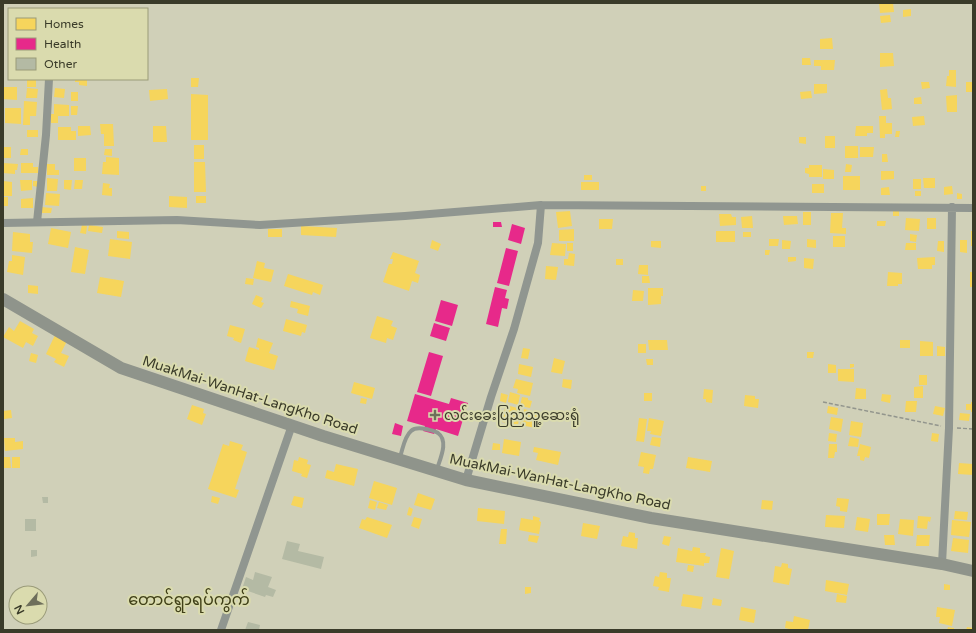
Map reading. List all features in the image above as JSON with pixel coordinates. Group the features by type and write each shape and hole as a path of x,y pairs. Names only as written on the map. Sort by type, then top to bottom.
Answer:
{"main road":[{"name":"MuakMai-WanHat-LangKho Road","path":"3,299 121,368 292,425 466,480 651,518 942,564 973,571"}],"street":[{"path":"37,222 46,135 49,80"},
{"path":"466,480 491,397 514,329 538,243 542,205"},
{"path":"3,223 177,220 260,225 405,216 542,205 973,208"},
{"path":"942,564 949,428 952,207"},
{"path":"221,630 292,425"}],"lane":[{"path":"400,460 405,442 410,432 415,428 422,428 437,433 442,438 442,454 436,471"}],"path":[{"path":"823,402 949,428 973,429"}],"building: Homes":[{"path":"879,3 893,3 894,12 880,13"},
{"path":"911,9 911,16 903,17 903,10"},
{"path":"890,15 891,22 881,23 880,16"},
{"path":"832,38 833,49 820,49 820,39"},
{"path":"880,53 893,53 894,66 880,67"},
{"path":"802,58 810,58 811,65 802,65"},
{"path":"814,60 835,60 834,70 821,70 821,66 814,66"},
{"path":"949,70 956,70 956,87 946,86"},
{"path":"191,78 199,78 198,87 191,87"},
{"path":"27,80 36,80 36,87 27,87"},
{"path":"75,80 87,80 87,86 79,85 79,82 75,82"},
{"path":"921,82 929,82 930,88 922,89"},
{"path":"966,82 973,82 973,92 966,92"},
{"path":"814,84 827,84 827,93 814,94"},
{"path":"4,87 17,87 17,100 3,99"},
{"path":"27,88 38,89 37,98 26,98"},
{"path":"55,88 65,89 64,98 54,97"},
{"path":"167,89 168,99 150,101 149,90"},
{"path":"887,89 888,98 891,98 892,109 882,110 880,90"},
{"path":"811,91 812,98 801,99 800,92"},
{"path":"71,92 78,92 78,101 71,101"},
{"path":"191,94 208,95 208,140 191,140"},
{"path":"957,95 957,112 947,112 946,96"},
{"path":"921,97 922,104 914,104 914,98"},
{"path":"24,101 37,102 36,116 30,116 30,125 23,125"},
{"path":"54,104 69,105 69,116 58,116 58,123 51,123 51,114 54,114"},
{"path":"71,106 78,106 77,115 71,115"},
{"path":"5,108 21,108 21,124 5,123"},
{"path":"879,116 886,116 886,123 892,123 892,134 885,134 885,138 880,138"},
{"path":"924,116 925,125 913,126 912,117"},
{"path":"100,124 113,124 114,146 104,146 104,134 101,134"},
{"path":"78,126 90,126 91,135 78,136"},
{"path":"153,126 166,126 167,142 153,142"},
{"path":"856,126 873,126 873,133 867,133 867,136 855,136"},
{"path":"58,127 71,127 71,131 76,131 76,140 58,140"},
{"path":"27,130 38,130 38,137 27,137"},
{"path":"896,131 900,131 899,137 895,137"},
{"path":"825,136 835,136 835,148 825,148"},
{"path":"799,137 806,137 806,144 799,143"},
{"path":"194,145 204,145 204,159 194,159"},
{"path":"845,146 858,146 858,158 845,158"},
{"path":"3,147 11,147 11,158 3,158"},
{"path":"860,147 874,147 873,157 860,157"},
{"path":"21,149 28,149 28,155 20,155"},
{"path":"105,149 112,149 112,156 104,155"},
{"path":"882,154 887,154 888,162 882,162"},
{"path":"106,157 119,158 119,175 102,174 103,162 106,162"},
{"path":"74,158 86,158 86,171 74,171"},
{"path":"194,162 205,162 206,192 194,192"},
{"path":"3,163 18,164 15,174 3,173"},
{"path":"21,163 33,163 33,167 38,167 38,173 21,173"},
{"path":"47,164 55,164 55,170 59,170 59,175 47,175"},
{"path":"846,164 852,165 851,172 845,172"},
{"path":"809,165 822,165 822,177 809,177 809,174 805,173 805,168 809,168"},
{"path":"823,169 834,170 834,179 823,179"},
{"path":"881,171 894,171 894,179 881,180"},
{"path":"584,175 592,175 592,180 584,180"},
{"path":"843,176 860,176 860,190 843,190"},
{"path":"47,178 58,179 57,191 47,191"},
{"path":"923,178 935,178 935,188 924,188"},
{"path":"913,179 921,179 921,189 913,189"},
{"path":"20,180 32,180 32,190 21,191"},
{"path":"64,180 72,180 71,190 64,189"},
{"path":"75,180 83,180 82,189 74,189"},
{"path":"3,181 12,182 12,196 3,196"},
{"path":"33,181 38,181 38,187 33,186"},
{"path":"581,182 599,182 599,190 581,190"},
{"path":"103,183 110,184 109,188 112,188 112,196 102,195"},
{"path":"812,184 824,184 824,193 812,193"},
{"path":"701,186 706,186 706,191 701,191"},
{"path":"952,186 953,194 944,195 944,187"},
{"path":"889,187 890,195 881,195 881,188"},
{"path":"915,191 921,191 921,196 915,196"},
{"path":"46,193 60,194 59,206 45,205"},
{"path":"957,193 962,194 962,199 957,199"},
{"path":"169,196 187,197 187,208 169,207"},
{"path":"196,196 206,196 206,203 196,203"},
{"path":"3,197 8,197 8,206 3,206"},
{"path":"33,198 33,208 21,208 21,199"},
{"path":"41,207 52,208 51,213 41,213"},
{"path":"893,210 899,210 899,216 893,216"},
{"path":"570,211 572,226 558,228 556,212"},
{"path":"803,212 811,212 811,225 803,225"},
{"path":"831,213 843,213 842,228 846,228 846,234 830,233"},
{"path":"719,214 731,214 732,217 736,217 736,225 720,226"},
{"path":"752,216 753,228 742,228 741,217"},
{"path":"783,216 797,216 798,224 784,225"},
{"path":"906,218 920,219 919,231 905,230"},
{"path":"927,218 936,218 936,229 927,229"},
{"path":"599,219 613,219 612,229 599,229"},
{"path":"877,221 886,221 885,226 877,226"},
{"path":"82,225 87,226 86,234 80,233"},
{"path":"89,225 103,227 102,233 88,231"},
{"path":"301,226 337,228 336,237 301,235"},
{"path":"51,228 71,232 68,248 48,244"},
{"path":"268,229 282,229 282,237 268,237"},
{"path":"574,229 574,241 559,241 559,230"},
{"path":"117,231 129,232 129,239 117,238"},
{"path":"716,231 735,231 735,242 716,242"},
{"path":"971,231 973,231 973,246 971,246"},
{"path":"13,232 30,234 30,242 33,242 32,253 12,251"},
{"path":"743,232 751,232 751,237 743,237"},
{"path":"910,234 917,235 916,242 910,241"},
{"path":"833,236 845,236 845,247 833,247"},
{"path":"110,239 132,242 130,259 108,256"},
{"path":"769,239 779,239 778,246 769,246"},
{"path":"807,239 816,240 816,248 807,247"},
{"path":"432,240 441,244 438,251 430,248"},
{"path":"782,240 791,241 790,249 782,249"},
{"path":"960,240 967,240 967,253 960,252"},
{"path":"651,241 661,241 661,248 651,247"},
{"path":"938,241 944,241 944,252 937,251"},
{"path":"552,243 566,244 565,256 550,255"},
{"path":"567,243 573,243 573,251 567,251"},
{"path":"906,243 916,243 916,250 905,250"},
{"path":"75,247 89,250 85,274 71,272"},
{"path":"765,250 770,250 769,255 765,255"},
{"path":"393,252 419,261 415,273 420,275 418,283 412,281 409,291 383,282 389,264 392,264 393,259 390,259"},
{"path":"569,253 575,254 574,266 564,265 564,259 568,259"},
{"path":"12,255 25,257 23,275 7,272 9,261 12,261"},
{"path":"788,257 796,257 796,261 788,262"},
{"path":"935,257 935,265 932,265 932,269 918,269 917,258"},
{"path":"804,258 814,259 813,269 804,268"},
{"path":"616,259 623,259 623,265 616,265"},
{"path":"257,261 265,263 264,268 274,270 271,282 253,278"},
{"path":"639,265 648,265 648,275 638,274"},
{"path":"546,266 558,267 556,280 545,279"},
{"path":"888,272 902,273 902,284 898,284 898,286 887,286"},
{"path":"970,272 973,272 973,287 970,287"},
{"path":"288,274 323,285 320,295 313,292 312,295 284,286"},
{"path":"642,276 649,276 650,283 642,283"},
{"path":"100,277 124,281 121,297 97,293"},
{"path":"246,278 254,279 253,285 245,284"},
{"path":"28,285 38,286 38,294 28,293"},
{"path":"648,288 663,288 661,304 648,305"},
{"path":"633,290 644,291 643,301 632,301"},
{"path":"256,295 263,298 261,302 264,303 261,308 252,304"},
{"path":"291,301 310,306 308,316 297,313 298,309 290,307"},
{"path":"377,316 393,321 391,326 397,328 393,340 387,338 386,343 370,338"},
{"path":"286,319 307,325 305,333 302,332 301,336 283,331"},
{"path":"20,321 34,329 32,333 38,336 33,346 26,342 23,348 3,337 9,327 14,331"},
{"path":"230,325 245,329 241,343 233,340 234,338 227,336"},
{"path":"55,335 67,341 61,353 69,356 64,367 54,362 56,359 46,354"},
{"path":"258,338 273,343 269,353 278,356 274,370 245,361 249,347 259,350 259,348 256,347"},
{"path":"648,340 667,340 668,350 649,350"},
{"path":"900,340 910,340 910,348 900,348"},
{"path":"920,341 933,342 933,356 920,356"},
{"path":"638,344 646,344 646,353 638,353"},
{"path":"937,346 945,347 945,356 937,356"},
{"path":"523,348 530,349 528,359 521,358"},
{"path":"807,352 814,352 813,358 807,358"},
{"path":"31,353 38,355 36,363 29,361"},
{"path":"554,358 565,361 562,374 551,372"},
{"path":"646,359 653,359 653,365 647,365"},
{"path":"519,364 533,367 531,377 518,374"},
{"path":"828,364 836,365 836,373 828,373"},
{"path":"850,364 854,364 854,367 850,368"},
{"path":"838,369 854,369 854,382 838,381"},
{"path":"919,375 927,375 927,385 919,385"},
{"path":"516,379 533,383 530,396 517,393 518,389 513,388"},
{"path":"563,379 572,380 571,389 562,387"},
{"path":"354,382 375,388 372,399 351,393"},
{"path":"923,386 923,398 914,398 914,387"},
{"path":"856,388 866,389 866,399 855,399"},
{"path":"704,389 713,390 712,403 706,402 706,399 703,399"},
{"path":"510,392 520,395 518,405 508,402"},
{"path":"501,393 508,395 506,403 500,401"},
{"path":"644,393 652,393 652,401 644,401"},
{"path":"882,394 891,395 890,403 881,401"},
{"path":"745,395 755,396 755,399 759,399 758,408 744,406"},
{"path":"522,397 528,398 528,400 532,401 530,408 520,406"},
{"path":"361,398 367,399 366,404 360,403"},
{"path":"906,401 917,401 916,412 905,412"},
{"path":"971,402 973,402 973,412 971,412 971,410 966,410 966,404 971,404"},
{"path":"192,405 204,409 203,413 206,414 202,425 187,419"},
{"path":"510,406 521,409 518,425 502,422 505,408 509,409"},
{"path":"828,406 838,408 837,415 827,413"},
{"path":"935,406 945,408 943,416 933,414"},
{"path":"524,409 540,413 536,428 520,425"},
{"path":"11,410 12,418 4,419 3,411"},
{"path":"960,413 970,414 969,421 959,420"},
{"path":"831,417 843,419 841,432 829,429"},
{"path":"639,418 647,419 644,442 636,441"},
{"path":"649,418 664,421 661,436 650,434 651,431 647,431"},
{"path":"851,421 863,423 861,437 849,435"},
{"path":"829,433 837,434 836,442 828,441"},
{"path":"932,433 939,434 938,442 931,441"},
{"path":"652,437 661,438 660,447 650,445"},
{"path":"850,437 859,439 858,447 848,446"},
{"path":"4,438 15,438 15,442 23,441 23,449 5,451"},
{"path":"504,439 521,442 519,456 502,453"},
{"path":"230,441 243,445 241,450 247,452 235,489 239,490 236,498 208,489 223,444 229,446"},
{"path":"493,443 500,444 500,450 492,450"},
{"path":"829,444 837,444 837,452 835,452 834,458 828,458"},
{"path":"860,444 871,447 869,458 865,457 864,461 860,460 860,456 857,456"},
{"path":"534,447 561,452 558,465 536,460 538,453 533,452"},
{"path":"641,452 656,455 653,469 650,469 649,474 643,473 644,467 638,466"},
{"path":"3,457 10,457 11,468 3,468"},
{"path":"12,457 20,457 20,468 12,468"},
{"path":"299,457 308,460 307,464 311,465 307,478 301,476 302,474 292,471 294,460 298,461"},
{"path":"688,457 712,461 710,472 686,468"},
{"path":"959,463 973,464 973,475 958,474"},
{"path":"336,464 358,469 354,486 325,478 327,470 334,472"},
{"path":"374,481 397,488 392,505 369,498"},
{"path":"418,493 435,499 431,510 414,505"},
{"path":"212,496 220,498 218,504 211,502"},
{"path":"294,496 304,498 302,508 291,505"},
{"path":"837,498 849,499 847,512 840,511 840,507 836,506"},
{"path":"370,500 377,502 375,510 368,508"},
{"path":"762,500 773,501 772,510 761,509"},
{"path":"379,502 388,505 386,510 377,508"},
{"path":"409,507 413,509 411,516 407,515"},
{"path":"478,508 505,511 504,524 477,521"},
{"path":"955,511 968,512 967,520 954,519"},
{"path":"877,514 890,514 889,525 877,525"},
{"path":"826,515 845,516 844,528 825,527"},
{"path":"533,516 540,518 539,521 541,522 539,534 519,530 521,518 533,520"},
{"path":"918,516 931,517 930,522 928,521 927,529 917,528"},
{"path":"367,517 392,525 387,538 359,528 362,519 365,520"},
{"path":"414,517 422,519 419,529 411,526"},
{"path":"857,517 870,519 868,532 855,530"},
{"path":"900,519 914,520 913,536 898,534"},
{"path":"952,520 971,522 969,537 951,535"},
{"path":"583,523 600,526 597,539 581,536"},
{"path":"501,529 507,529 506,544 499,544"},
{"path":"629,532 635,533 635,538 638,538 637,549 621,546 623,536 628,537"},
{"path":"529,535 539,536 537,543 528,541"},
{"path":"884,535 894,535 895,545 885,545"},
{"path":"917,535 930,535 929,546 916,546"},
{"path":"664,536 671,537 669,546 662,544"},
{"path":"953,538 969,540 968,553 951,551"},
{"path":"693,547 700,548 700,553 706,553 705,556 710,557 709,563 704,563 704,566 676,562 678,548 692,551"},
{"path":"721,548 734,551 729,579 716,577"},
{"path":"782,563 788,564 788,568 792,569 789,585 773,582 775,566 781,567"},
{"path":"688,565 694,566 693,572 687,571"},
{"path":"660,572 667,573 667,578 671,578 669,592 658,590 659,587 653,586 655,576 659,577"},
{"path":"826,580 849,584 847,595 825,591"},
{"path":"944,584 950,585 950,590 944,590"},
{"path":"525,587 531,587 531,593 525,594"},
{"path":"683,594 703,597 701,609 681,606"},
{"path":"837,594 847,596 846,603 836,602"},
{"path":"713,598 722,600 721,606 712,605"},
{"path":"741,607 756,610 754,623 739,620"},
{"path":"937,607 955,610 952,626 939,623 940,617 936,617"},
{"path":"794,616 810,620 808,630 793,630 785,628 786,621 793,622"},
{"path":"948,627 954,628 954,630 947,630"},
{"path":"967,627 973,628 973,630 966,630"}],"building: Health":[{"path":"493,222 501,222 502,227 493,227"},
{"path":"512,224 525,228 521,244 508,240"},
{"path":"506,248 518,251 509,286 497,283"},
{"path":"495,287 507,290 505,298 509,299 507,309 502,308 498,327 486,324"},
{"path":"441,300 458,305 452,326 435,321"},
{"path":"434,323 450,328 446,341 430,336"},
{"path":"429,352 443,356 431,396 417,392"},
{"path":"415,394 449,404 451,398 468,403 458,436 436,429 434,434 423,431 425,426 407,421"},
{"path":"395,423 403,426 401,436 392,434"}],"building: Other":[{"path":"42,497 48,497 48,503 43,503"},
{"path":"25,519 36,519 36,531 25,531"},
{"path":"287,541 300,544 298,551 324,557 321,569 282,559"},
{"path":"31,550 37,550 37,556 31,557"},
{"path":"255,572 272,577 268,587 276,590 273,597 266,595 265,597 242,589 246,577 253,580"},
{"path":"248,622 260,625 259,630 245,630"}],"place":[{"name":"လင်းခေးပြည်သူ့ဆေးရုံ","path":"435,415"}],"district":[{"name":"တောင်ရွာရပ်ကွက်","path":"189,600"}]}
